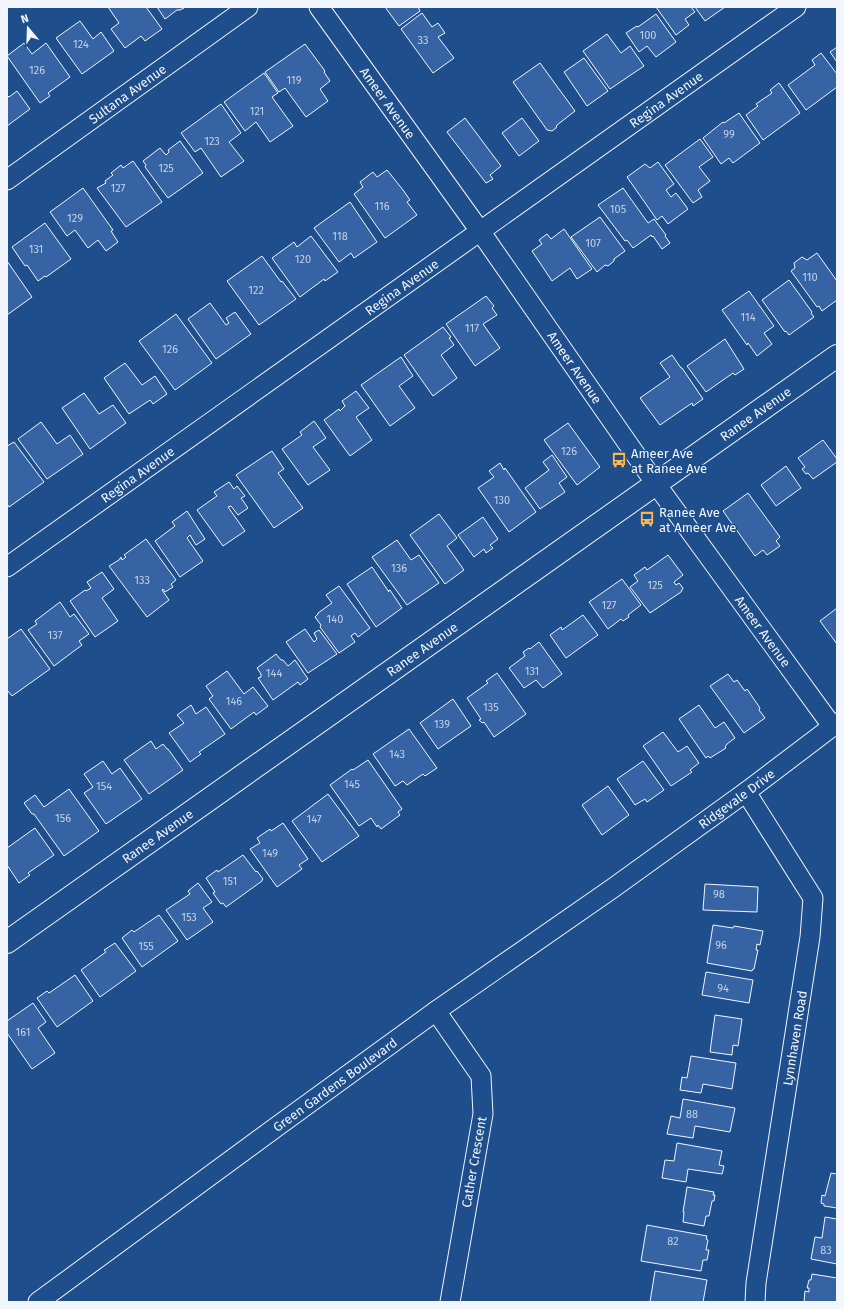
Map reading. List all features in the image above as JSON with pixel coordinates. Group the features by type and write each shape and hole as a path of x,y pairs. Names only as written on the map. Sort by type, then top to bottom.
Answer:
{"street":[{"name":"Sultana Avenue","path":"7,180 248,7"},
{"name":"Ameer Avenue","path":"319,7 480,231 656,484 835,724"},
{"name":"Regina Avenue","path":"7,568 796,7"},
{"name":"Ranee Avenue","path":"7,942 837,356"},
{"name":"Ridgevale Drive","path":"635,872 746,792 835,724"},
{"name":"Lynnhaven Road","path":"746,792 813,898 810,937 756,1283 755,1302"},
{"name":"Green Gardens Boulevard","path":"38,1302 278,1125 436,1011 635,872"},
{"name":"Cather Crescent","path":"436,1011 481,1076 483,1114 450,1302"}],"building":[{"path":"108,7 146,7 162,29 145,41 141,36 125,48 111,29 119,23"},
{"path":"157,7 184,8 177,10 165,19"},
{"path":"385,7 418,7 420,11 399,26"},
{"path":"656,7 691,7 695,12 685,19 689,25 676,35"},
{"path":"695,7 725,7 705,21"},
{"path":"422,13 432,27 438,23 445,33 438,37 454,58 433,73 401,29"},
{"path":"656,14 676,42 656,57 647,46 639,52 626,33 637,26 638,27"},
{"path":"80,21 93,39 101,32 114,51 82,74 56,38"},
{"path":"607,34 621,53 630,46 644,66 610,89 583,51"},
{"path":"24,43 32,54 46,43 70,77 48,93 50,96 40,103 7,56"},
{"path":"305,44 325,71 324,72 330,81 320,89 328,101 306,117 285,88 279,92 265,72"},
{"path":"837,47 837,62 830,52"},
{"path":"821,53 837,74 837,87 806,110 788,85 815,65 812,60"},
{"path":"584,58 608,91 587,106 564,72"},
{"path":"540,63 575,111 557,125 552,131 547,130 513,82"},
{"path":"264,73 278,93 272,97 293,126 270,142 256,122 245,131 224,102"},
{"path":"779,83 800,113 763,140 746,115 758,106 756,104 772,93 770,90"},
{"path":"17,91 30,109 7,126 7,95 9,97"},
{"path":"221,104 241,133 229,142 244,161 221,177 201,148 195,152 181,133"},
{"path":"739,113 760,143 733,163 729,158 721,164 703,138 723,122 724,123"},
{"path":"465,118 501,166 490,175 493,179 486,183 447,132"},
{"path":"522,118 539,141 519,156 502,133"},
{"path":"700,139 713,157 699,167 710,181 698,190 702,197 693,203 665,165"},
{"path":"180,141 203,173 168,198 145,167 146,165 143,161 160,148 166,155 169,152 168,150"},
{"path":"133,161 162,202 126,227 97,188 106,183 105,181 113,175 111,173 121,165 123,168"},
{"path":"658,162 674,184 666,190 671,197 676,193 688,209 668,224 662,216 657,220 627,177 645,164 650,168"},
{"path":"387,170 410,200 407,202 417,215 385,238 354,194 363,187 360,182 373,172 377,177"},
{"path":"83,188 113,230 111,231 118,242 106,251 98,240 88,248 75,230 67,236 50,212"},
{"path":"623,188 648,223 654,219 666,235 665,236 670,243 662,249 651,235 633,248 627,240 625,241 598,205"},
{"path":"350,202 377,242 354,258 351,253 339,262 314,228"},
{"path":"600,217 625,251 614,259 614,261 608,266 605,265 597,272 571,237"},
{"path":"45,223 71,259 38,281 27,265 25,266 12,247"},
{"path":"564,229 592,269 577,279 570,268 552,281 532,251 542,244 539,240 547,234 551,239"},
{"path":"311,236 338,272 325,281 324,279 300,297 272,258 294,242 297,247"},
{"path":"817,253 837,281 837,300 822,311 819,306 817,307 791,271 795,268 794,263 802,257 807,260"},
{"path":"262,256 281,282 282,281 296,299 259,325 227,281"},
{"path":"7,261 32,297 7,315"},
{"path":"789,280 814,317 789,335 786,331 785,332 762,300"},
{"path":"749,291 774,326 764,333 772,344 757,356 748,343 747,345 722,310"},
{"path":"486,296 494,306 492,308 497,315 483,324 500,348 475,366 446,324"},
{"path":"210,303 226,325 229,323 226,318 235,312 251,334 216,359 188,319"},
{"path":"176,314 212,363 175,390 139,341"},
{"path":"443,327 451,337 449,338 454,345 441,355 457,378 433,396 404,355"},
{"path":"725,339 744,369 735,375 733,373 706,392 687,366"},
{"path":"672,355 703,399 693,406 692,403 660,425 640,398 670,377 660,363"},
{"path":"401,357 413,376 399,386 415,408 390,426 361,385"},
{"path":"125,363 142,385 155,376 167,394 153,404 150,400 129,414 104,378"},
{"path":"356,391 369,408 356,417 372,440 350,456 324,420 339,409 340,411 345,406 342,401"},
{"path":"84,393 99,414 113,405 126,423 90,449 62,408"},
{"path":"314,421 326,438 313,447 330,470 308,485 282,449 302,435 300,432"},
{"path":"41,422 57,444 70,435 83,454 47,479 18,439"},
{"path":"568,423 600,467 577,485 544,440"},
{"path":"823,440 837,459 837,462 813,479 802,469 805,467 798,458"},
{"path":"14,442 44,482 9,507 7,504 7,446"},
{"path":"272,451 284,469 278,473 303,508 274,528 236,475"},
{"path":"552,455 567,477 559,483 565,492 540,509 525,488 549,470 543,462"},
{"path":"500,463 536,512 509,532 478,488 494,477 489,471"},
{"path":"786,466 801,488 776,506 761,485"},
{"path":"229,482 234,489 237,486 245,496 241,498 248,508 238,515 231,506 228,507 245,531 223,546 197,510 217,496 214,492"},
{"path":"748,493 780,537 776,541 780,546 767,555 763,550 755,556 723,511"},
{"path":"187,511 205,539 196,545 190,535 187,538 203,561 180,577 155,541 175,526 172,522"},
{"path":"439,514 457,538 447,546 464,570 445,584 410,535"},
{"path":"483,517 498,539 490,545 493,548 486,553 484,549 474,557 458,535"},
{"path":"146,539 176,580 171,584 173,587 165,592 163,589 162,590 169,600 147,617 109,566 121,557 122,560 126,557 124,555"},
{"path":"397,540 411,560 419,555 439,583 407,605 372,557"},
{"path":"668,555 683,575 674,582 676,585 679,583 683,588 681,592 650,613 630,587 638,581 634,575 645,567 647,570"},
{"path":"372,567 388,591 390,590 402,608 376,627 347,584"},
{"path":"102,572 114,589 102,598 118,621 95,637 70,601 85,590 86,591 91,588 87,582"},
{"path":"622,579 641,605 628,615 629,617 623,621 621,619 608,629 589,602"},
{"path":"339,586 370,628 358,637 355,633 351,636 355,642 339,653 320,627 321,625 315,617 332,603 326,595"},
{"path":"60,602 70,617 74,614 89,634 79,641 82,645 54,666 28,630 37,624 35,621"},
{"path":"837,608 837,644 820,621"},
{"path":"583,615 598,635 566,658 550,635 561,627 562,630"},
{"path":"21,629 50,669 12,696 7,690 7,639"},
{"path":"305,629 314,642 317,639 314,633 319,630 337,654 308,673 286,642"},
{"path":"539,642 562,674 543,688 536,680 524,688 509,668 525,656 523,652"},
{"path":"276,654 288,666 295,660 308,679 300,685 298,682 273,700 258,678 261,677 261,674 257,668"},
{"path":"227,671 244,694 253,687 268,706 256,715 254,712 231,729 209,699 213,696 206,686"},
{"path":"497,673 526,714 494,737 484,722 482,723 479,720 481,719 467,698 488,683 486,681"},
{"path":"728,674 734,682 737,680 745,691 747,689 765,718 744,733 710,686"},
{"path":"453,699 471,726 438,749 420,723"},
{"path":"191,705 196,714 206,707 225,734 199,752 201,754 190,762 169,733 184,723 177,715"},
{"path":"699,705 715,728 724,722 735,738 727,744 725,747 726,748 710,758 708,756 706,758 679,719"},
{"path":"409,729 437,768 425,776 423,774 407,785 403,781 395,786 373,754"},
{"path":"663,732 678,752 687,746 699,763 690,770 692,772 671,786 643,746"},
{"path":"151,741 156,749 163,744 183,770 149,794 124,760"},
{"path":"368,760 402,809 398,812 400,815 381,829 378,825 377,827 371,818 359,826 330,785 352,769 353,770"},
{"path":"103,761 112,774 120,768 142,799 106,824 84,793 93,787 84,774"},
{"path":"643,761 664,790 647,802 645,799 635,805 617,779"},
{"path":"608,786 629,815 602,835 582,805"},
{"path":"69,789 99,831 64,856 34,814 32,814 24,803 35,795 44,807"},
{"path":"328,794 359,836 322,862 292,821"},
{"path":"283,823 308,859 299,865 302,869 277,887 250,849 260,843 257,838 270,829 271,831"},
{"path":"35,828 54,855 28,873 30,875 19,883 7,865 7,848"},
{"path":"243,855 263,879 226,907 223,903 221,904 213,893 215,892 206,878 217,870 218,872"},
{"path":"198,883 212,902 203,908 213,922 187,940 166,910 190,894 188,891"},
{"path":"705,884 758,887 757,912 703,910"},
{"path":"159,915 178,941 142,967 122,938 132,930 134,932"},
{"path":"713,925 733,928 734,926 763,931 760,945 757,944 756,950 758,950 754,969 752,971 707,963"},
{"path":"115,943 136,971 100,997 81,970 106,952 104,950"},
{"path":"706,972 753,980 749,1003 702,995"},
{"path":"75,975 93,1001 57,1027 37,998 47,991 49,993"},
{"path":"33,1003 46,1022 38,1028 55,1053 32,1069 7,1033 7,1021"},
{"path":"715,1015 742,1019 738,1046 733,1045 732,1055 710,1052"},
{"path":"691,1056 736,1063 732,1089 703,1084 701,1093 680,1090 682,1077 687,1078"},
{"path":"683,1099 735,1108 730,1132 695,1126 693,1138 667,1134 671,1116 680,1118"},
{"path":"677,1143 722,1151 719,1165 724,1166 722,1174 688,1169 686,1182 662,1178 665,1160 674,1161"},
{"path":"831,1173 837,1174 837,1208 824,1206 824,1204 821,1203 822,1195 825,1196"},
{"path":"687,1187 714,1192 714,1201 712,1201 709,1216 706,1216 704,1226 683,1222"},
{"path":"825,1217 837,1219 837,1264 811,1259 815,1237 822,1238"},
{"path":"647,1225 707,1236 706,1239 708,1240 706,1250 709,1250 707,1260 703,1260 701,1271 641,1261"},
{"path":"655,1271 707,1280 703,1302 650,1302"},
{"path":"812,1274 837,1278 837,1302 804,1302 805,1291 809,1292 809,1288 807,1288"}],"place":[{"name":"Ameer Ave at Ranee Ave","path":"619,460"},
{"name":"Ranee Ave at Ameer Ave","path":"647,519"}]}
